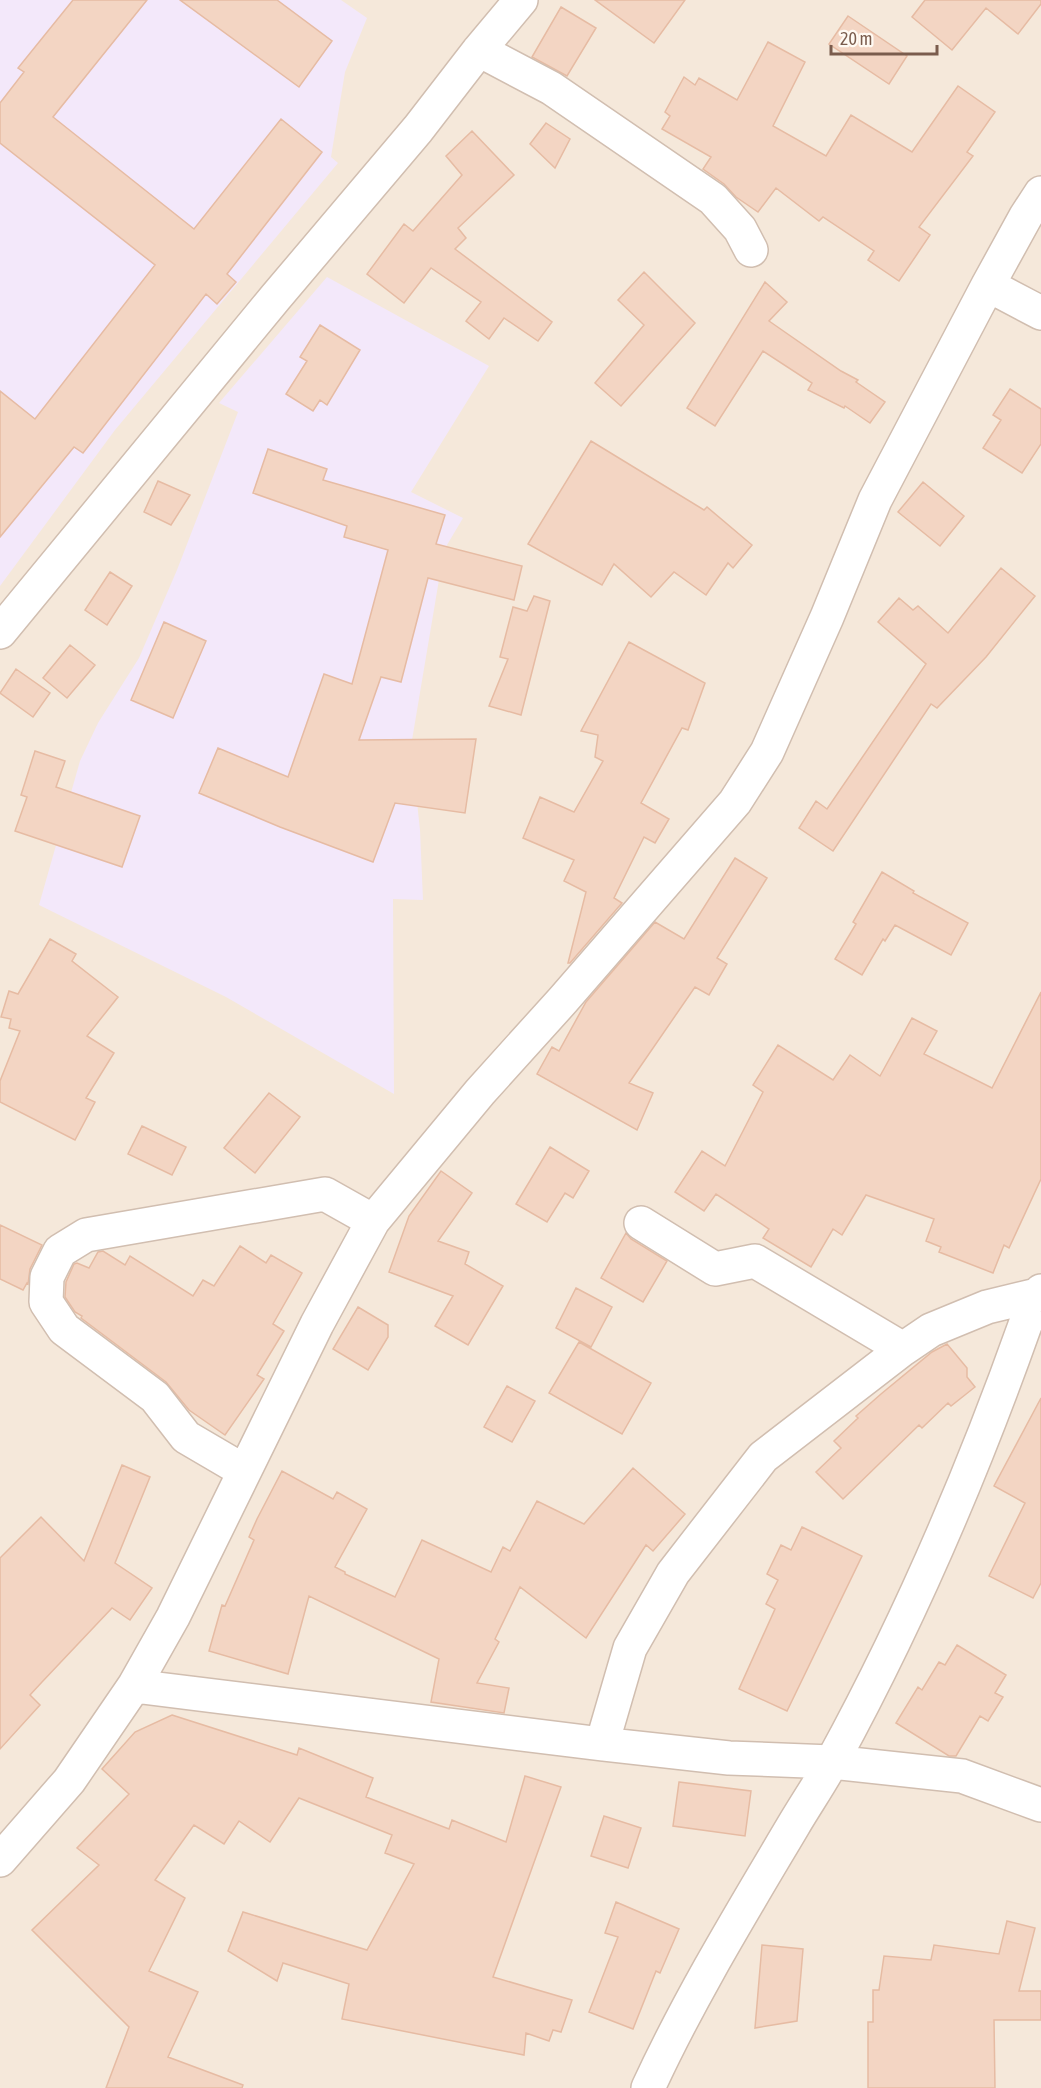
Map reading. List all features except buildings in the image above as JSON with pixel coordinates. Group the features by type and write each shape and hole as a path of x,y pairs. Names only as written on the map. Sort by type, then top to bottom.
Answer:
{"street":[{"path":"0,632 418,129 478,50 520,0"},
{"path":"478,50 551,87 713,199 740,229 751,250"},
{"path":"4,1848 69,1781 134,1686 178,1607 317,1324 373,1221 480,1092 735,802 767,752 827,617 875,500 988,285 1041,193"},
{"path":"988,285 1041,313"},
{"path":"244,1472 186,1437 155,1397 64,1329 46,1302 47,1277 60,1251 86,1235 324,1194 373,1221"},
{"path":"641,1223 714,1269 755,1261 903,1349"},
{"path":"602,1744 630,1648 673,1573 764,1457 903,1349 931,1330 987,1307 1040,1293"},
{"path":"648,2088 710,1968 832,1762 879,1673 944,1533 1025,1324 1040,1293"},
{"path":"134,1686 729,1758 832,1762 963,1776 1041,1805"}],"shaded area":[{"path":"0,0 1041,0 1041,2088 0,2088"},
{"path":"0,0 341,0 367,18 345,72 331,157 338,163 115,430 0,586"},
{"path":"327,277 489,366 411,492 463,518 444,550 411,746 420,830 423,900 393,899 394,1094 226,997 39,905 80,761 98,723 139,658 177,570 238,412 219,403"}]}
